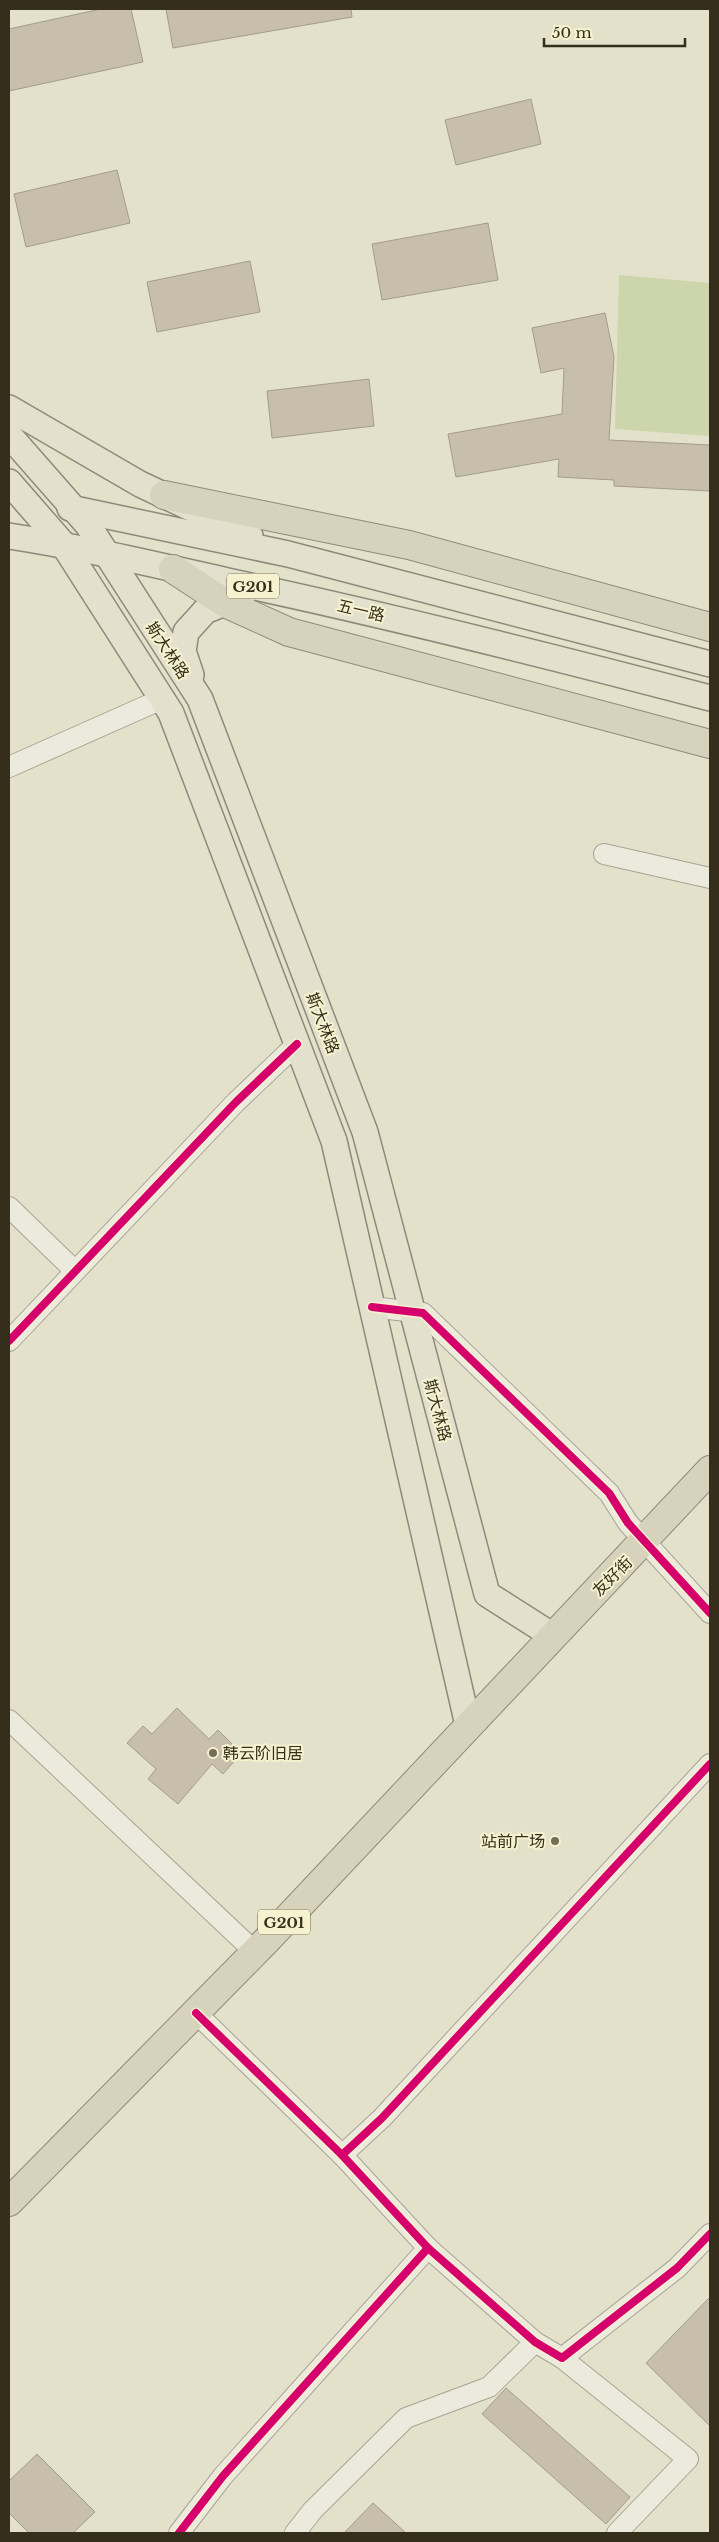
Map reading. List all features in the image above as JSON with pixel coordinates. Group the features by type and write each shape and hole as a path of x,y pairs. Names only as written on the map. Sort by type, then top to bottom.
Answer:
{"highway":[{"path":"164,495 409,545 710,627"},
{"path":"173,569 225,603 289,632 710,744"},
{"name":"友好街","path":"553,1636 645,1542 710,1470"},
{"name":"G201","path":"9,2202 255,1952 553,1636"}],"main road":[{"path":"9,408 140,484 288,554"},
{"name":"斯大林路","path":"9,435 88,525 200,699 365,1132 487,1594 553,1636"},
{"path":"14,492 75,509 288,554 710,664"},
{"name":"斯大林路","path":"14,492 63,544 171,713 334,1141 468,1725"},
{"name":"五一路","path":"9,536 63,544 497,642 710,698"},
{"path":"200,699 183,651 186,632 205,611 262,588"}],"street":[{"path":"9,767 162,699"},
{"path":"604,854 710,878"},
{"path":"9,1341 236,1102 297,1044"},
{"path":"9,1207 75,1271"},
{"path":"372,1307 423,1312 610,1493 628,1523 710,1612"},
{"path":"9,1720 255,1952"},
{"path":"342,2155 382,2118 710,1764"},
{"path":"196,2013 342,2155 428,2248 535,2342 562,2358 688,2459 617,2533"},
{"path":"562,2358 677,2268 710,2234"},
{"path":"178,2533 223,2476 428,2248"},
{"path":"295,2533 313,2510 406,2418 489,2387 535,2342"}],"green space":[{"path":"619,275 710,283 710,436 615,429"}],"building":[{"path":"101,9 131,9 143,62 9,91 9,29"},
{"path":"166,9 351,9 352,17 173,48"},
{"path":"531,99 541,144 456,165 445,120"},
{"path":"117,170 130,223 26,247 14,194"},
{"path":"488,223 498,280 382,300 372,244"},
{"path":"250,261 260,312 157,332 147,282"},
{"path":"605,313 614,357 609,440 710,445 710,491 614,486 614,480 558,477 559,459 456,477 448,434 562,414 564,368 541,373 532,328"},
{"path":"369,379 374,426 272,438 267,391"},
{"name":"韩云阶旧居","path":"177,1708 209,1739 218,1730 232,1744 230,1749 238,1757 223,1774 212,1764 178,1804 148,1779 156,1769 127,1743 143,1726 152,1734"},
{"path":"710,2297 710,2426 646,2363"},
{"path":"506,2388 630,2497 606,2524 482,2414"},
{"path":"37,2454 95,2512 73,2533 29,2533 9,2513 9,2481"},
{"path":"373,2503 406,2533 344,2533"}],"cycle path":[{"path":"9,1341 236,1102 297,1044"},
{"path":"372,1307 423,1313 609,1493 628,1523 710,1613"},
{"path":"342,2155 382,2118 710,1764"},
{"path":"196,2013 342,2155 428,2248 535,2342 562,2358 677,2268 710,2234"},
{"path":"179,2533 223,2476 428,2248"}],"place":[{"name":"韩云阶旧居","path":"213,1753"},
{"name":"站前广场","path":"555,1841"}]}
